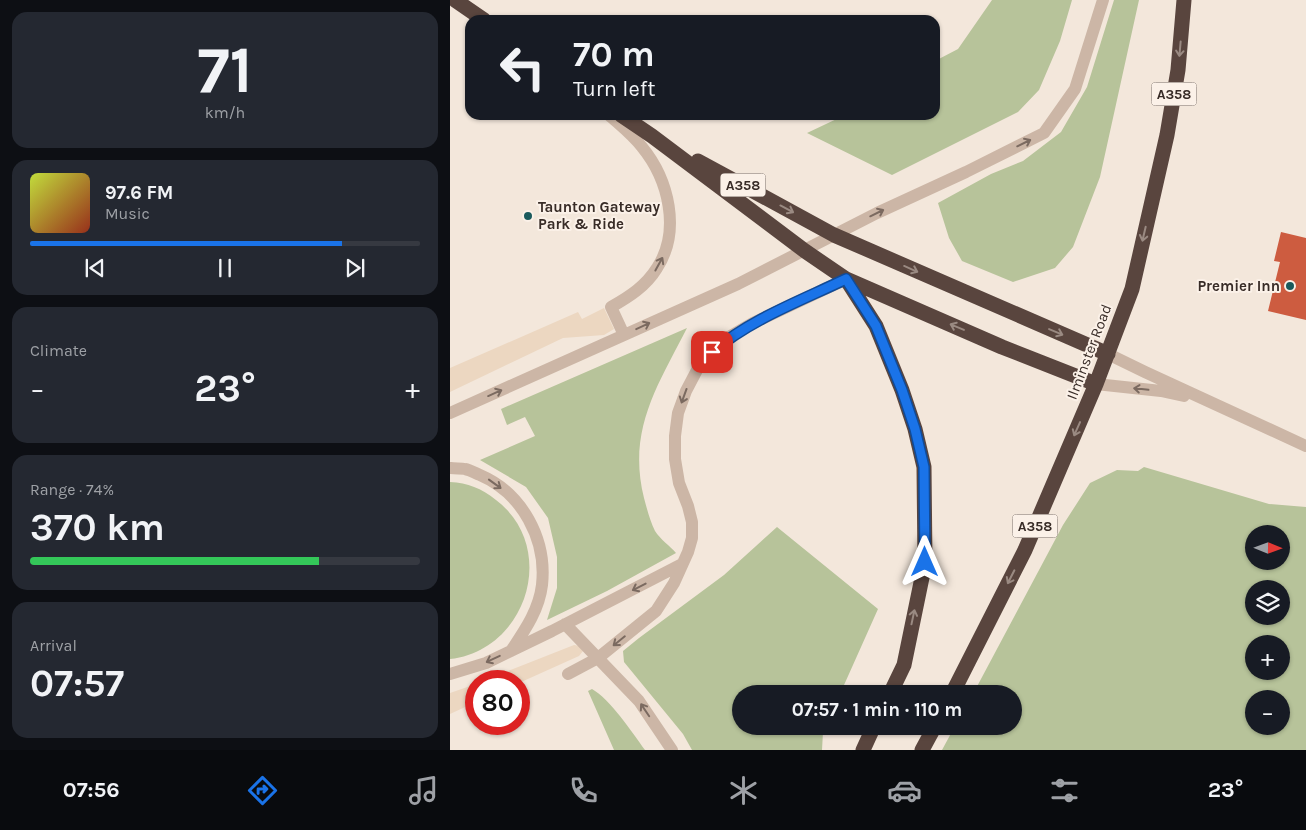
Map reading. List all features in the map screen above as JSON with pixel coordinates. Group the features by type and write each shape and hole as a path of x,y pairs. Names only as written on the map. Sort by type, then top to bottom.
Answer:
{"highway":[{"path":"455,0 477,15"},
{"name":"Ilminster Road","path":"957,685 1025,550 1096,384 1132,289 1158,178 1178,70 1184,0"},
{"name":"A358","path":"628,120 805,251 846,279 1002,347 1096,384"},
{"name":"A358","path":"652,136 834,235 1108,354"},
{"name":"A358","path":"846,279 876,326 902,390 915,429 924,467 925,562 904,665 894,685"},
{"path":"863,750 870,735"},
{"path":"922,750 930,735"}],"street":[{"path":"450,413 738,284 1044,133 1075,89 1103,0"},
{"path":"615,120 642,146 654,164 663,184 668,205 670,228 667,249 657,269 629,297 611,307 624,335"},
{"path":"568,674 598,658 656,611 674,583 692,538 692,522 675,459 675,436 678,413 686,391 697,370 712,352 729,337 753,323 846,279"},
{"path":"1108,354 1306,446"},
{"path":"1096,384 1161,391 1206,401"},
{"path":"450,468 466,469 490,479 508,493 530,521 539,544 542,561 542,585 536,607 527,626 511,651"},
{"path":"450,674 486,663 682,564"},
{"path":"565,624 639,702 672,750"}],"green space":[{"path":"992,0 1072,0 1060,41 1039,90 1018,112 892,175 807,133 834,120 940,120 940,58 958,49"},
{"path":"1114,0 1139,0 1100,177 1073,247 1055,268 1013,282 962,261 949,238 938,203 991,174 1023,161 1061,132 1087,87"},
{"path":"687,328 648,409 642,429 639,451 640,474 650,519 657,534 676,553 607,591 547,620 557,588 557,557 548,518 526,487 480,460 535,436 525,417 507,425 501,409"},
{"path":"1144,467 1269,504 1306,507 1306,750 942,750 950,735 1022,735 1022,685 978,685 1063,525 1090,483 1117,470 1138,471"},
{"path":"450,482 469,485 485,492 496,500 515,520 526,544 529,569 526,594 515,617 499,637 477,652 450,659"},
{"path":"777,527 878,609 844,685 732,685 732,735 823,735 822,750 692,750 683,734 624,662 623,651 724,575"},
{"path":"592,689 613,708 645,750 614,750 588,691"}],"shaded area":[{"path":"604,308 614,329 604,335 563,338 450,392 450,368 578,312 582,319"},
{"path":"574,645 580,646 583,651 579,656 530,678 530,670 511,670"},
{"path":"465,688 465,707 450,714 450,693"}],"building":[{"name":"Premier Inn","path":"1281,232 1306,238 1306,320 1268,311 1280,262 1274,261"}],"place":[{"name":"Taunton Gateway Park & Ride","path":"528,216"},
{"name":"Premier Inn","path":"1290,286"}],"route":[{"path":"712,352 729,337 753,323 846,279 876,326 902,390 915,429 924,467 925,562"}]}
